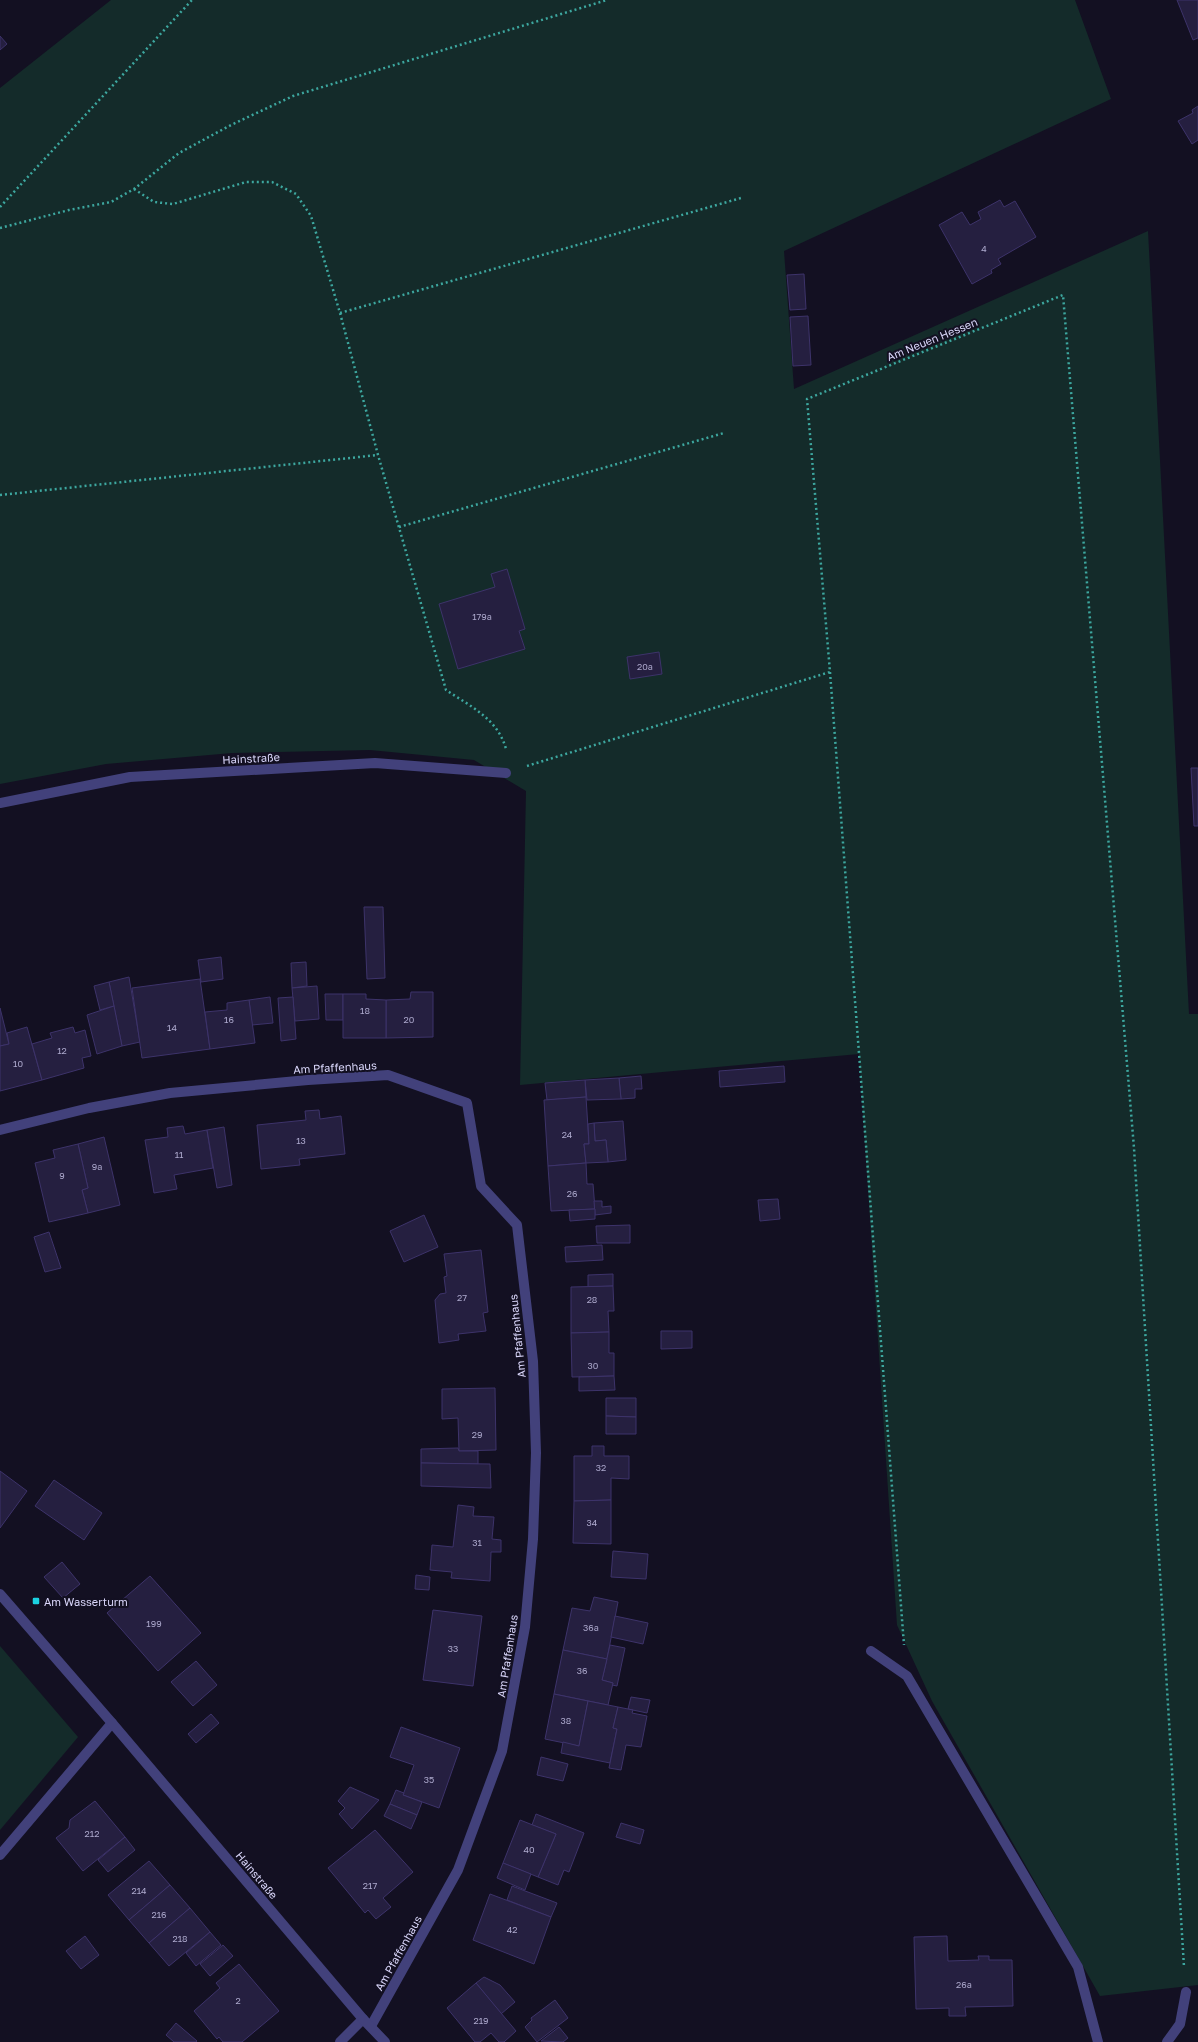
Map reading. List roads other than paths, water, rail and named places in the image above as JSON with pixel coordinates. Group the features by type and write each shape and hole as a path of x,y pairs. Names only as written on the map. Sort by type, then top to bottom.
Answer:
{"street":[{"name":"Hainstraße","path":"0,803 130,777 146,776 375,763 506,773"},
{"name":"Am Pfaffenhaus","path":"0,1130 89,1108 170,1093 308,1080 388,1076 467,1103 480,1186 516,1225 531,1346 536,1453 534,1539 526,1620 502,1751 458,1870 371,2026"},
{"name":"Hainstraße","path":"0,1594 112,1722 363,2019 385,2042"},
{"path":"871,1651 907,1676 1078,1967 1098,2042"},
{"path":"0,1855 112,1722"},
{"path":"1167,2042 1180,2024 1186,1992"},
{"path":"340,2042 363,2019"}],"place":[{"name":"Am Wasserturm","path":"36,1601"}]}
